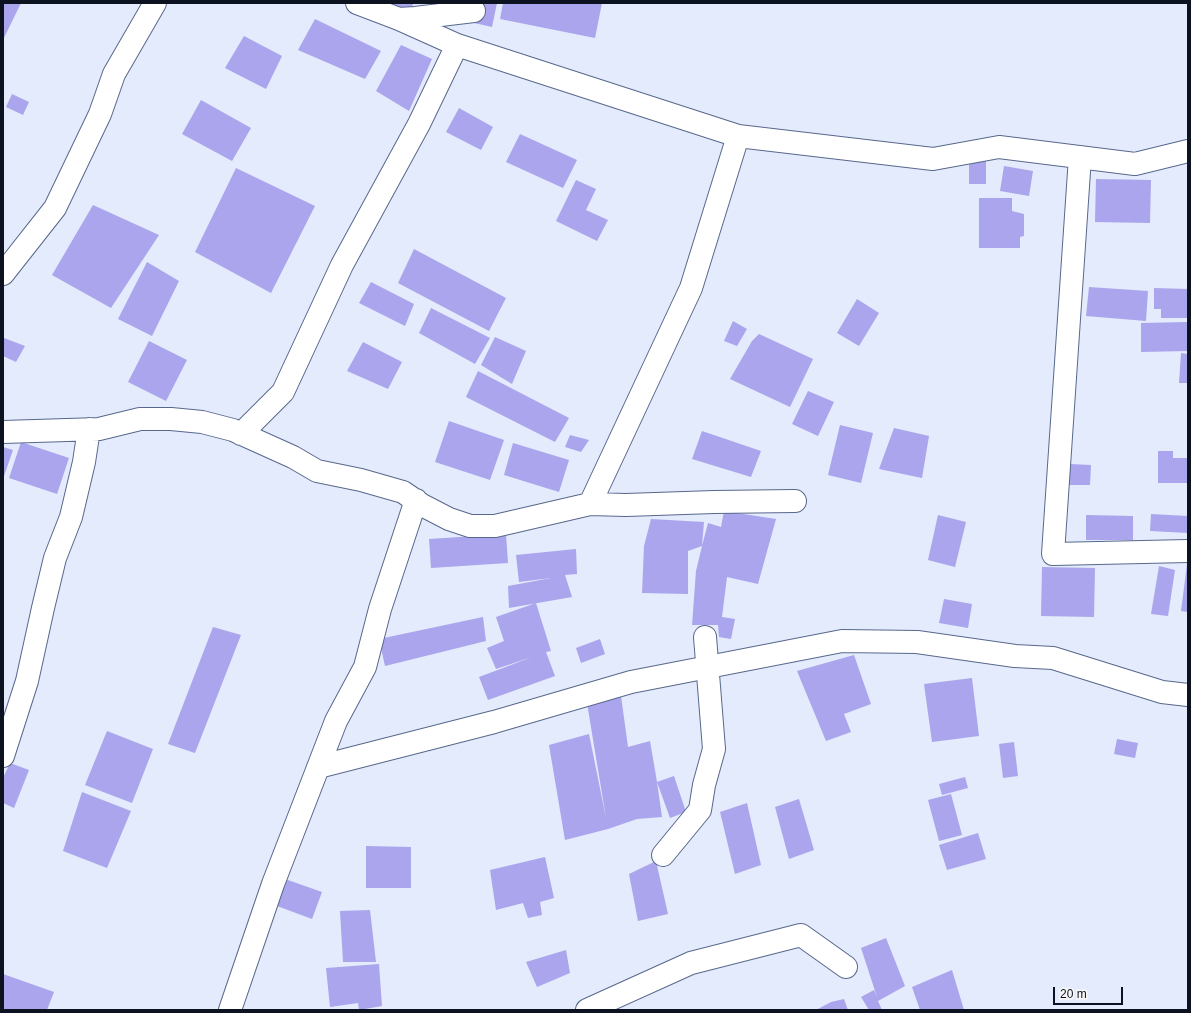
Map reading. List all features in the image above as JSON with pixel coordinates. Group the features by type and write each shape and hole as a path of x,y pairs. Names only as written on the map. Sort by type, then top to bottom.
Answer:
{"street":[{"path":"3,274 55,208 100,114 114,74 155,3"},
{"path":"357,3 399,18 457,45 738,136 933,159 999,147 1135,164 1188,150"},
{"path":"399,18 414,18 474,11"},
{"path":"241,434 283,392 342,265 419,124 457,45"},
{"path":"590,504 691,288 738,136"},
{"path":"1080,158 1053,554 1188,551"},
{"path":"3,432 89,429 140,419 171,419 202,422 233,430 293,457 317,471 361,480 403,492 449,519 470,526 496,526 590,504 626,505 795,501"},
{"path":"3,756 28,682 55,558 71,517 84,462 89,429"},
{"path":"230,1010 273,884 318,766 336,721 365,667 380,609 416,500"},
{"path":"664,856 700,810 704,785 714,749 705,637"},
{"path":"318,766 494,722 632,682 842,641 917,642 1015,656 1053,658 1162,692 1188,696"},
{"path":"588,1010 690,963 800,935 846,967"}],"building":[{"path":"3,3 21,3 3,40"},
{"path":"390,3 413,3 412,11 390,7"},
{"path":"478,3 497,3 492,27 474,23"},
{"path":"503,3 602,3 595,38 500,19"},
{"path":"315,19 381,51 365,79 298,50"},
{"path":"244,36 282,56 266,89 225,68"},
{"path":"401,45 432,59 409,111 376,91"},
{"path":"12,94 29,102 23,115 6,107"},
{"path":"201,100 251,128 232,161 182,134"},
{"path":"459,108 493,127 481,150 446,132"},
{"path":"520,134 577,160 563,188 506,162"},
{"path":"969,160 986,160 986,184 969,184"},
{"path":"1004,166 1033,171 1029,196 1000,191"},
{"path":"236,168 315,206 271,293 195,252"},
{"path":"1096,179 1151,180 1150,223 1095,222"},
{"path":"576,180 596,189 586,210 608,220 597,241 556,221"},
{"path":"979,198 1012,198 1012,211 1024,214 1024,236 1020,237 1020,248 979,248"},
{"path":"93,205 159,235 111,308 52,275"},
{"path":"414,249 506,298 489,331 398,283"},
{"path":"147,262 179,281 152,336 118,319"},
{"path":"371,282 414,304 405,326 359,303"},
{"path":"1089,287 1148,291 1146,321 1086,316"},
{"path":"1154,288 1188,289 1188,318 1161,318 1161,309 1154,309"},
{"path":"857,299 879,313 859,346 837,333"},
{"path":"431,308 490,338 475,364 419,333"},
{"path":"733,321 747,329 737,346 724,341"},
{"path":"1188,322 1188,351 1141,352 1141,323"},
{"path":"759,334 813,359 790,407 730,379 752,341"},
{"path":"495,337 526,351 512,384 481,365"},
{"path":"4,338 25,346 16,362 3,356"},
{"path":"149,341 187,360 166,401 128,382"},
{"path":"363,342 402,362 388,389 347,371"},
{"path":"1181,353 1188,354 1188,383 1179,383"},
{"path":"478,371 569,418 555,442 466,397"},
{"path":"808,391 834,402 818,436 792,424"},
{"path":"449,421 504,440 490,480 435,462"},
{"path":"840,425 873,433 861,483 828,475"},
{"path":"894,428 929,436 922,478 879,469"},
{"path":"702,431 761,451 751,477 692,459"},
{"path":"570,435 589,440 581,452 565,447"},
{"path":"21,442 69,458 57,494 9,478"},
{"path":"513,443 569,460 559,492 504,475"},
{"path":"3,447 13,450 4,476 3,476"},
{"path":"1158,451 1173,451 1173,458 1188,458 1188,483 1158,483"},
{"path":"1070,464 1091,465 1090,485 1069,485"},
{"path":"724,511 776,519 758,584 727,577 722,617 735,619 731,639 719,637 718,625 692,625 696,571 708,523 721,527"},
{"path":"1151,514 1188,516 1188,533 1150,531"},
{"path":"938,515 966,522 955,567 928,560"},
{"path":"1086,515 1133,516 1133,540 1086,540"},
{"path":"651,519 704,522 702,546 688,551 688,594 642,593 644,546"},
{"path":"506,534 508,563 431,568 429,539"},
{"path":"576,549 577,574 565,575 572,597 509,608 508,586 551,578 519,582 516,555"},
{"path":"1188,564 1188,612 1181,611"},
{"path":"1159,566 1175,570 1168,616 1151,614"},
{"path":"1042,567 1095,568 1094,617 1041,616"},
{"path":"944,599 972,604 968,628 939,623"},
{"path":"536,603 551,651 546,652 555,676 488,700 479,677 532,657 496,669 487,648 504,641 496,617"},
{"path":"483,617 486,641 385,666 379,639"},
{"path":"213,627 241,635 195,753 168,744"},
{"path":"600,639 605,654 581,663 576,648"},
{"path":"854,655 871,704 844,714 851,732 826,741 797,671"},
{"path":"972,678 979,736 932,742 924,684"},
{"path":"621,696 628,747 650,741 662,817 637,819 608,829 565,840 549,745 589,734 606,818 587,703"},
{"path":"107,731 153,749 132,803 85,785"},
{"path":"1117,739 1138,743 1135,758 1114,754"},
{"path":"1014,742 1018,776 1003,778 999,744"},
{"path":"10,763 29,770 14,808 3,803 3,778"},
{"path":"674,776 686,812 670,818 657,782"},
{"path":"965,777 968,788 942,795 939,784"},
{"path":"82,792 131,811 107,868 63,851"},
{"path":"951,794 962,835 939,841 928,800"},
{"path":"799,799 814,850 789,859 775,807"},
{"path":"747,803 761,865 735,874 720,812"},
{"path":"978,833 986,859 947,870 939,845"},
{"path":"366,846 411,847 411,888 366,888"},
{"path":"545,857 554,898 540,902 542,915 528,918 523,903 496,910 490,870"},
{"path":"656,861 668,914 638,921 629,874"},
{"path":"285,879 322,892 312,919 277,906"},
{"path":"370,910 376,962 343,962 340,911"},
{"path":"886,938 905,986 878,1001 882,1010 869,1010 861,997 874,990 877,997 861,948"},
{"path":"566,950 570,973 537,987 526,962"},
{"path":"379,964 382,1006 359,1010 358,1003 330,1007 326,968"},
{"path":"952,970 964,1010 920,1010 912,987"},
{"path":"3,974 54,992 47,1010 3,1010"},
{"path":"844,999 848,1010 816,1010 831,1002"}]}
